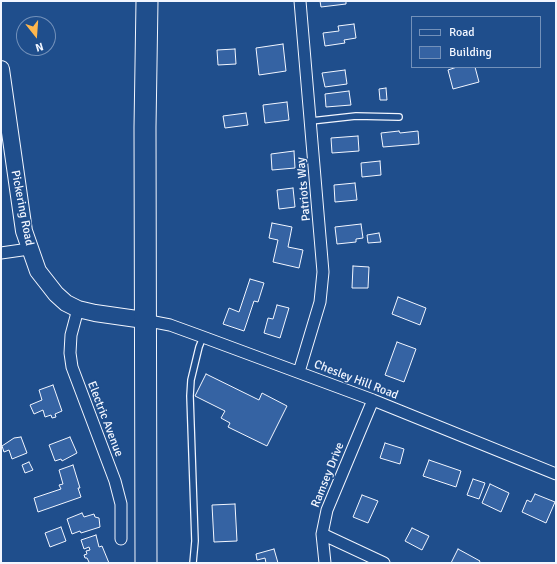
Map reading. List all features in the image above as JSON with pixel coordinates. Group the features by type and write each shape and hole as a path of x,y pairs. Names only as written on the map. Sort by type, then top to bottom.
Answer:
{"highway":[{"path":"146,563 144,320 147,1"}],"main road":[{"name":"Pickering Road","path":"1,69 19,205 29,249 38,271 45,282 61,299 78,309 144,320"}],"street":[{"name":"Patriots Way","path":"299,372 320,302 323,272 300,1"},
{"path":"1,252 29,249"},
{"name":"Electric Avenue","path":"78,309 71,335 70,353 72,367 115,481 121,504 121,539"},
{"name":"Chesley Hill Road","path":"144,320 170,325 203,336 373,400 556,474"},
{"name":"Ramsey Drive","path":"325,563 322,534 327,510 373,400"},
{"path":"322,534 384,563"}],"lane":[{"path":"311,121 356,116 399,117"},
{"path":"193,563 195,541 190,396 192,374 203,336"}],"building":[{"path":"320,1 346,1 346,4 321,7"},
{"path":"354,24 356,38 344,40 345,43 325,46 323,33 339,31 338,26"},
{"path":"283,44 286,71 259,75 256,48"},
{"path":"235,49 236,64 218,65 217,50"},
{"path":"454,68 475,68 479,82 453,89 448,70"},
{"path":"345,70 347,84 325,87 322,73"},
{"path":"386,88 387,100 380,100 379,89"},
{"path":"349,91 351,105 326,107 325,94"},
{"path":"287,102 289,120 265,123 263,105"},
{"path":"246,113 248,125 225,128 223,116"},
{"path":"399,131 400,133 418,131 419,144 383,147 381,133"},
{"path":"358,136 359,151 332,153 331,138"},
{"path":"294,151 295,168 272,170 271,154"},
{"path":"380,161 381,175 362,177 361,163"},
{"path":"355,183 357,200 335,202 334,185"},
{"path":"293,188 295,207 279,209 277,190"},
{"path":"272,223 292,227 288,247 303,250 299,268 273,262 278,240 269,238"},
{"path":"361,224 363,238 356,239 356,242 337,244 335,227"},
{"path":"379,233 381,242 368,243 367,235"},
{"path":"353,266 369,267 368,288 352,288"},
{"path":"250,279 264,283 258,302 254,301 244,331 223,324 229,308 239,312"},
{"path":"398,297 426,308 420,325 392,314"},
{"path":"277,305 289,308 280,338 264,333 268,318 273,319"},
{"path":"397,342 416,349 404,382 385,375"},
{"path":"206,374 259,400 262,393 287,406 267,446 228,427 230,423 221,418 225,411 195,396"},
{"path":"53,385 62,411 55,414 56,417 52,418 51,415 45,417 43,410 34,414 30,405 42,400 39,390"},
{"path":"21,437 27,453 12,459 9,450 4,452 2,446 14,438"},
{"path":"70,437 77,453 62,461 61,459 55,461 49,445"},
{"path":"385,443 404,449 400,464 380,458"},
{"path":"429,460 461,471 456,487 423,476"},
{"path":"29,462 33,470 25,473 22,465"},
{"path":"73,465 80,488 78,488 81,497 38,512 34,498 61,489 59,485 63,484 59,470"},
{"path":"473,479 485,483 479,499 467,495"},
{"path":"490,484 509,493 501,512 482,503"},
{"path":"535,494 555,502 546,523 522,512 527,500 531,502"},
{"path":"362,495 378,501 368,523 353,517"},
{"path":"235,504 237,541 214,542 212,505"},
{"path":"82,513 84,517 94,514 95,517 99,518 100,527 81,533 80,531 72,534 67,519"},
{"path":"61,527 66,541 50,547 45,533"},
{"path":"412,528 429,536 422,550 405,541"},
{"path":"96,535 99,547 102,546 109,563 87,563 89,562 84,555 87,554 86,551 90,550 89,547 84,549 81,540"},
{"path":"274,549 278,563 266,563 265,558 257,560 256,554"},
{"path":"458,549 480,561 479,563 451,563"}]}
